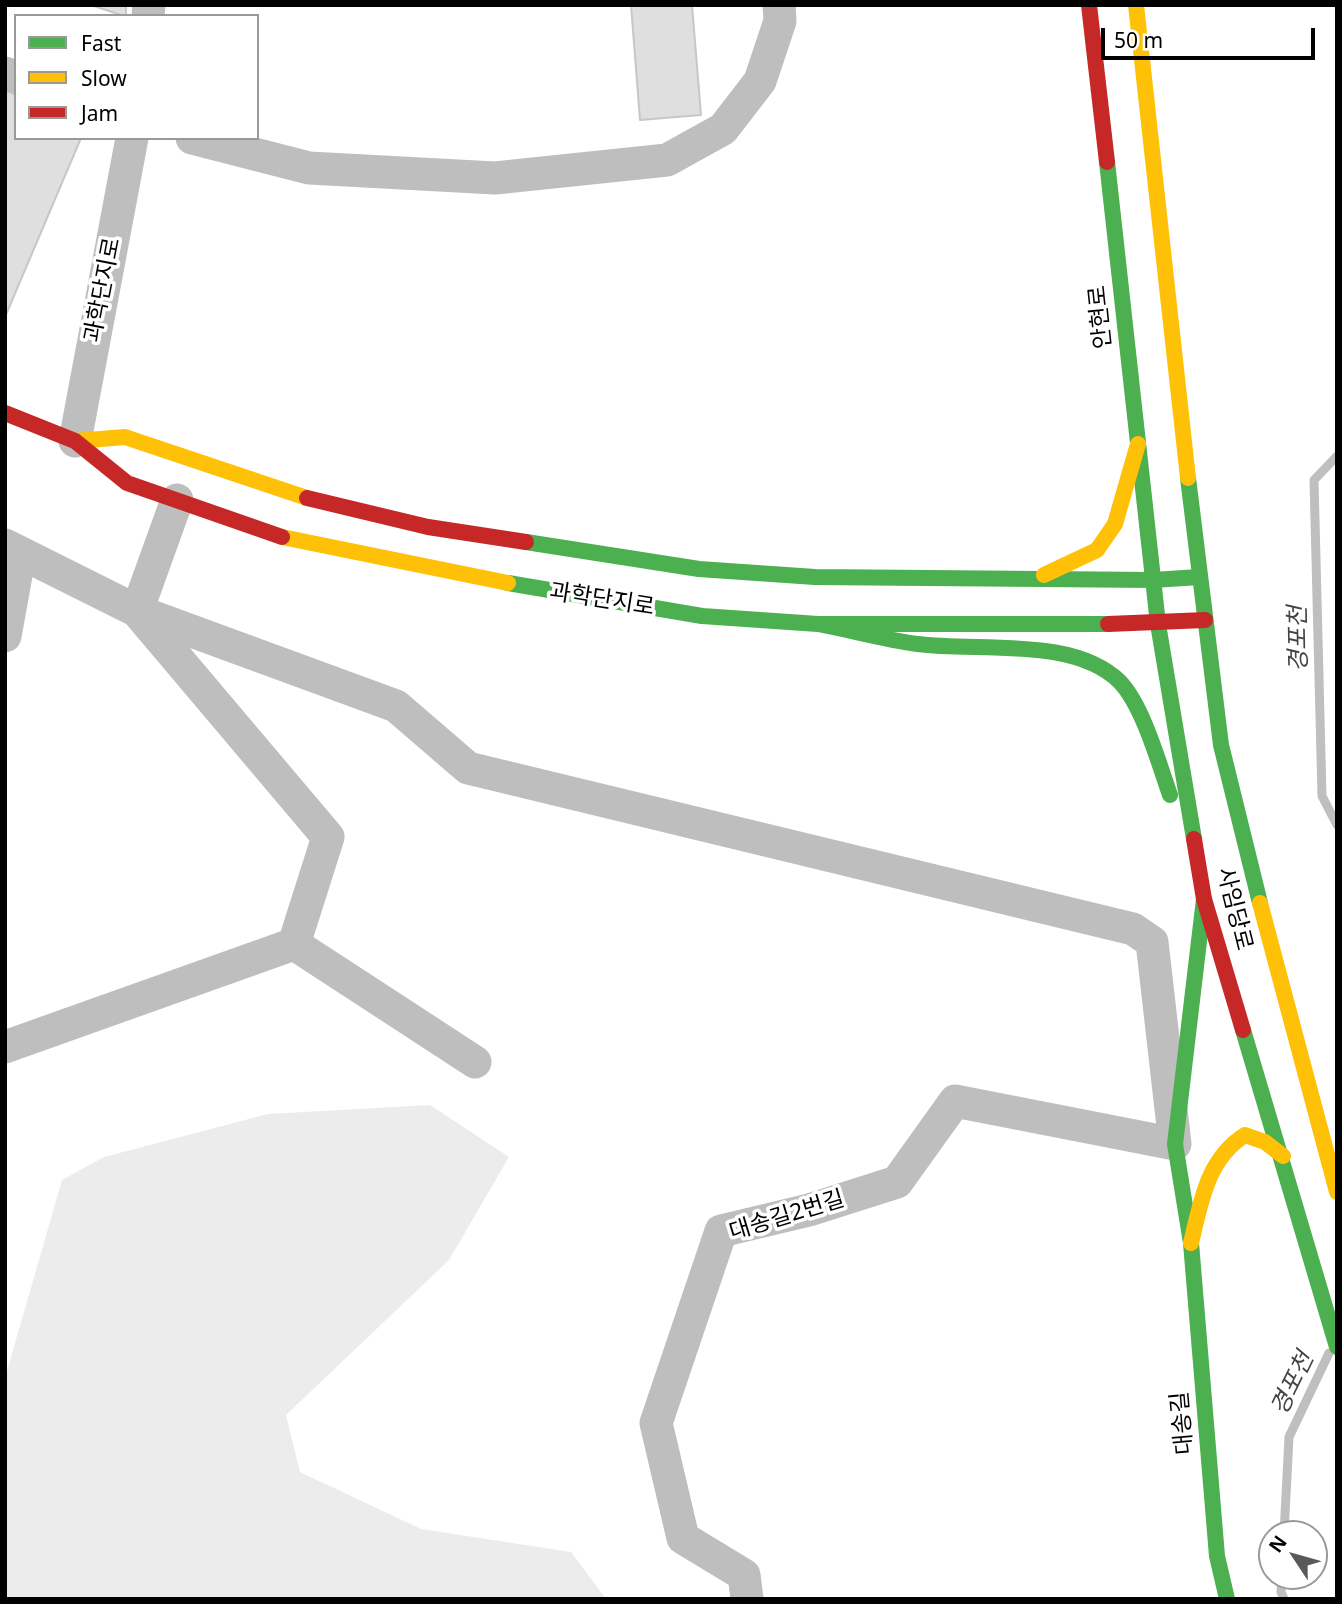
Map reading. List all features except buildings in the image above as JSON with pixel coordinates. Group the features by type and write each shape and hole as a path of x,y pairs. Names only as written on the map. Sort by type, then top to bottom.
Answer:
{"main road":[{"name":"안현로","path":"1089,5 1158,624"},
{"path":"1136,5 1205,620"},
{"name":"과학단지로","path":"5,413 75,442 127,483 295,541 563,594 702,616 818,624 1158,624 1205,620"},
{"name":"과학단지로","path":"75,442 125,437 293,495 428,527 699,569 815,578 1153,580 1199,577"},
{"path":"1030,579 1097,550 1115,524 1138,444"},
{"name":"사임당로","path":"1205,620 1222,745 1335,1186"},
{"path":"818,624 919,644 1064,654 1096,665 1121,684 1158,760 1204,899 1175,1144 1191,1243"},
{"name":"사임당로","path":"1158,624 1204,899 1283,1156 1337,1347"},
{"path":"1191,1243 1205,1187 1220,1154 1232,1141 1245,1135 1265,1142 1283,1156"},
{"name":"대송길","path":"1191,1243 1217,1556 1227,1599"}],"street":[{"path":"200,140 309,168 495,178 667,160 723,129 760,81 780,21 779,5"},
{"name":"과학단지로","path":"75,442 132,140"},
{"path":"137,611 177,500"},
{"path":"5,636 13,549 137,611 396,706 468,768 1133,929 1152,943 1175,1144"},
{"path":"137,611 328,836 295,944"},
{"path":"5,1047 295,944"},
{"path":"295,944 475,1062"},
{"name":"대송길2번길","path":"747,1599 744,1576 683,1538 656,1423 722,1231 809,1210 898,1182 955,1101 1175,1144"}],"shaded area":[{"path":"430,1105 509,1157 449,1260 286,1415 300,1472 421,1529 571,1552 606,1599 5,1599 5,1378 62,1180 104,1157 268,1114"}],"waterway":[{"name":"경포천","path":"1337,456 1314,480 1322,796 1337,825"},
{"name":"경포천","path":"1285,1520 1289,1437 1329,1353"},
{"name":"경포천","path":"1281,1590 1284,1599"}],"traffic: fast":[{"path":"1107,162 1158,624 1194,839"},
{"path":"1188,478 1221,745 1260,903"},
{"path":"526,542 699,569 815,577 1153,580 1199,577"},
{"path":"508,583 702,616 818,624 1108,624"},
{"path":"818,624 918,644 1052,652 1101,667 1120,682 1136,705 1150,736 1170,795"},
{"path":"1204,899 1175,1144 1191,1243 1217,1556 1227,1599"},
{"path":"1243,1030 1337,1347"}],"traffic: slow":[{"path":"1136,5 1188,478"},
{"path":"75,441 125,437 307,498"},
{"path":"1044,575 1097,550 1115,524 1138,444"},
{"path":"282,537 508,583"},
{"path":"1260,903 1337,1192"},
{"path":"1191,1243 1208,1183 1222,1156 1232,1145 1245,1135 1265,1142 1283,1156"}],"traffic: jam":[{"path":"1089,5 1107,162"},
{"path":"5,413 75,441 127,483 282,537"},
{"path":"307,498 428,527 526,542"},
{"path":"1108,624 1205,620"},
{"path":"1194,839 1204,899 1243,1030"}]}
